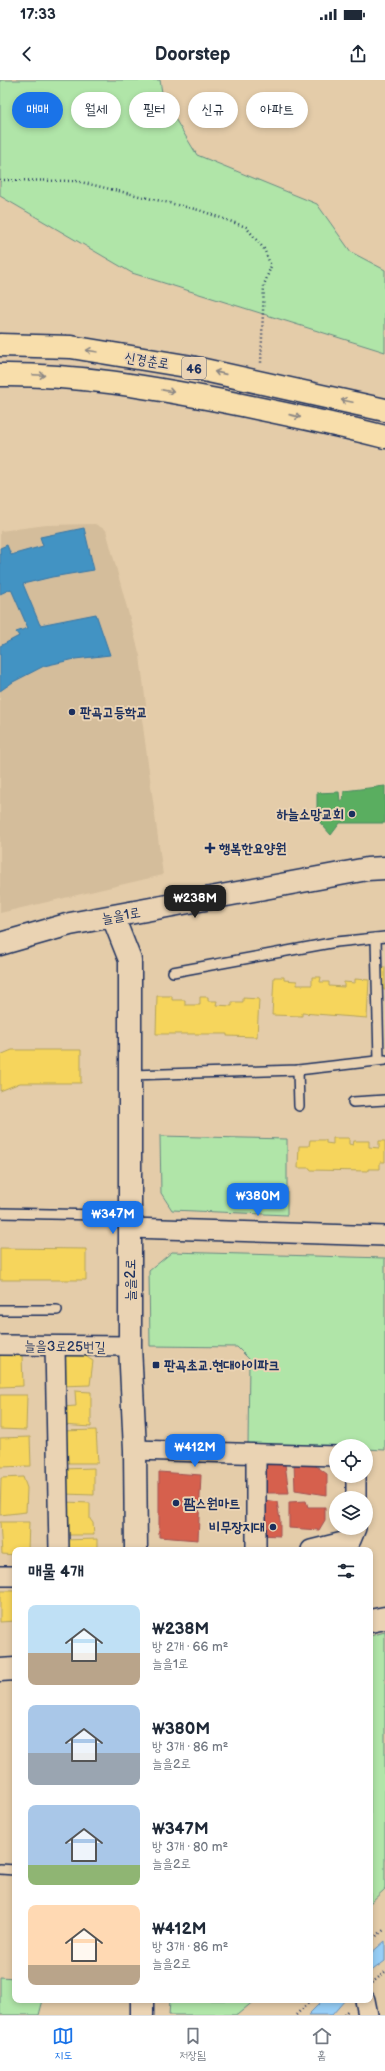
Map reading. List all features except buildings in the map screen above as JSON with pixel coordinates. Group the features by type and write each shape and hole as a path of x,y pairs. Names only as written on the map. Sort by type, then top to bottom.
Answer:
{"highway":[{"name":"신경춘로","path":"0,345 71,347 186,366 385,410"},
{"name":"신경춘로","path":"0,375 40,374 162,390 280,413 385,437"}],"street":[{"name":"늘을1로","path":"0,944 70,924 385,868"},
{"name":"늘을2로","path":"113,917 130,960 130,1346 135,1450 136,1547"},
{"path":"130,1228 385,1236"},
{"name":"늘을3로25번길","path":"0,1345 130,1346"},
{"path":"55,1346 58,1547"},
{"path":"135,1450 329,1456"},
{"path":"256,1454 256,1547"},
{"path":"323,1547 351,1540 353,1535"},
{"path":"0,1576 12,1576"},
{"path":"373,1620 385,1618"},
{"path":"0,1670 12,1670"},
{"path":"142,2003 142,2015"},
{"path":"366,2003 368,2015"}],"lane":[{"path":"131,1075 298,1070 382,1060 381,938 336,942 173,972"},
{"path":"298,1070 299,1106"},
{"path":"353,1102 385,1100"},
{"path":"0,1213 101,1215 130,1228"},
{"path":"0,1310 57,1310"},
{"path":"0,1869 12,1870"}],"path":[{"path":"0,180 76,181 198,210 246,227 264,249 271,266 264,285 260,346 261,382"},
{"path":"373,1939 385,1929"},
{"path":"373,1983 385,1972"},
{"path":"296,2015 308,2003"}],"shaded area":[{"name":"판곡고등학교","path":"95,524 106,530 140,656 146,705 142,719 163,875 0,913 0,531 47,525"}],"green space":[{"path":"0,80 160,80 162,92 129,92 129,128 180,127 197,155 317,204 351,252 385,270 385,352 132,273 0,196"},
{"path":"160,1136 287,1139 287,1215 172,1210 161,1193"},
{"path":"172,1252 385,1258 385,1450 373,1449 373,1439 329,1439 329,1449 248,1447 249,1359 237,1347 150,1346 149,1271"},
{"path":"385,1632 385,1889 373,1900 373,1635"},
{"path":"0,1977 12,1978 12,2003 42,2003 39,2015 0,2015"},
{"path":"170,2003 251,2003 237,2015 169,2015"}],"water":[{"path":"385,1941 385,1961 373,1970 373,1951"},
{"path":"320,2003 342,2003 332,2015 308,2015"}],"place":[{"name":"판곡고등학교","path":"72,712"},
{"name":"하늘소망교회","path":"352,814"},
{"name":"행복한요양원","path":"210,848"},
{"name":"판곡초교.현대아이파크","path":"156,1365"},
{"name":"팜스원마트","path":"176,1503"},
{"name":"비무장지대","path":"273,1527"}]}
